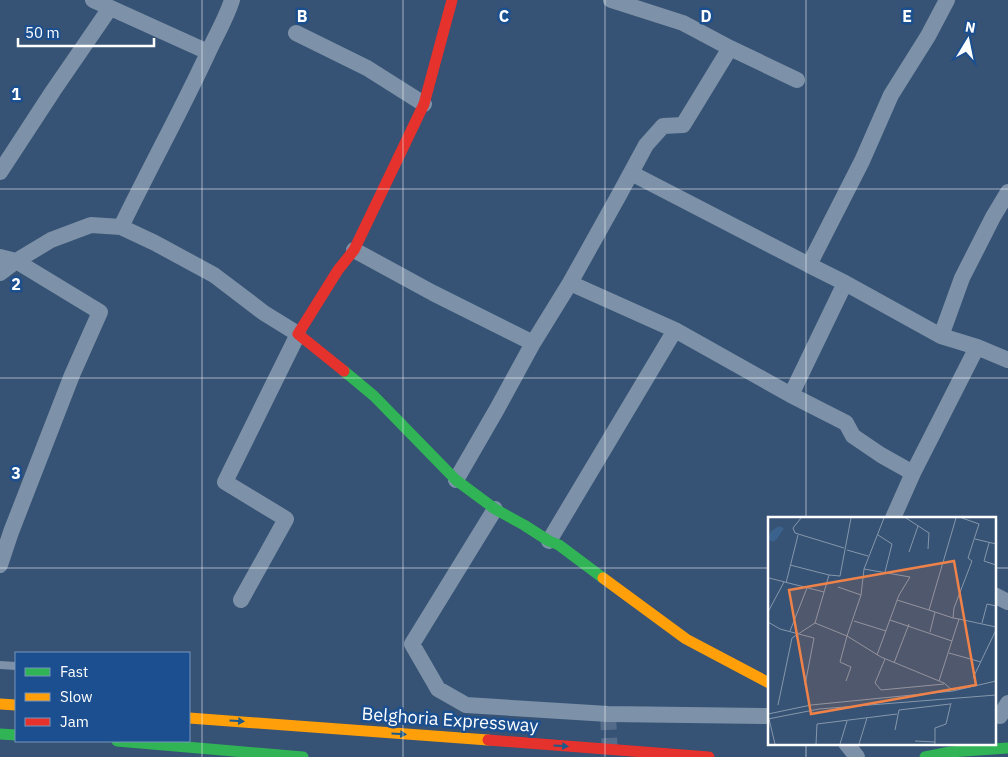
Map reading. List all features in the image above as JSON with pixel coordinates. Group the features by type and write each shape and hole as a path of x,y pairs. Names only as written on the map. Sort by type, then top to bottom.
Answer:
{"main road":[{"path":"452,0 424,104 354,250 338,270 298,334 374,396 456,480 475,495 495,509 559,545 686,640 768,682"},
{"path":"0,704 15,704"},
{"name":"Belghoria Expressway","path":"190,718 709,757"},
{"path":"0,734 15,735"},
{"path":"129,742 303,757"},
{"path":"924,757 1008,748"}],"street":[{"path":"92,0 208,52"},
{"path":"121,226 185,102 232,0"},
{"path":"611,0 683,22 730,48 797,80"},
{"path":"809,265 862,160 892,95 928,36 947,0"},
{"path":"0,172 52,91 110,8"},
{"path":"296,33 367,68 424,104"},
{"path":"456,480 532,343 570,283 646,145 663,126 683,125 730,48"},
{"path":"631,173 845,283 942,336 977,347 1008,360"},
{"path":"942,336 962,278 1008,192"},
{"path":"0,273 8,259 51,240 91,226 121,226 214,275 264,313 298,334 225,482 286,519 241,600"},
{"path":"354,250 433,293 532,343"},
{"path":"0,565 72,375 100,312 8,259"},
{"path":"570,283 675,330 791,395 846,423 853,436 881,455 913,472"},
{"path":"791,395 845,283"},
{"path":"549,541 675,330"},
{"path":"893,517 913,472 977,347"},
{"path":"495,509 412,644 438,689 466,705 608,714 768,716"},
{"path":"996,596 1008,602"},
{"path":"847,744 857,757"}],"lane":[{"path":"0,665 15,666"}],"tunnel":[{"path":"608,714 610,757"}],"traffic: fast":[{"path":"344,371 374,396 456,480 495,509 559,545 603,578"},
{"path":"0,734 15,735"},
{"path":"129,742 303,757"},
{"path":"925,757 950,752 1008,748"}],"traffic: slow":[{"path":"603,578 686,639 768,682"},
{"path":"0,704 15,705"},
{"path":"190,718 488,740"}],"traffic: jam":[{"path":"344,371 298,334 338,270 354,250 424,104 452,0"},
{"path":"488,740 709,757"}]}
